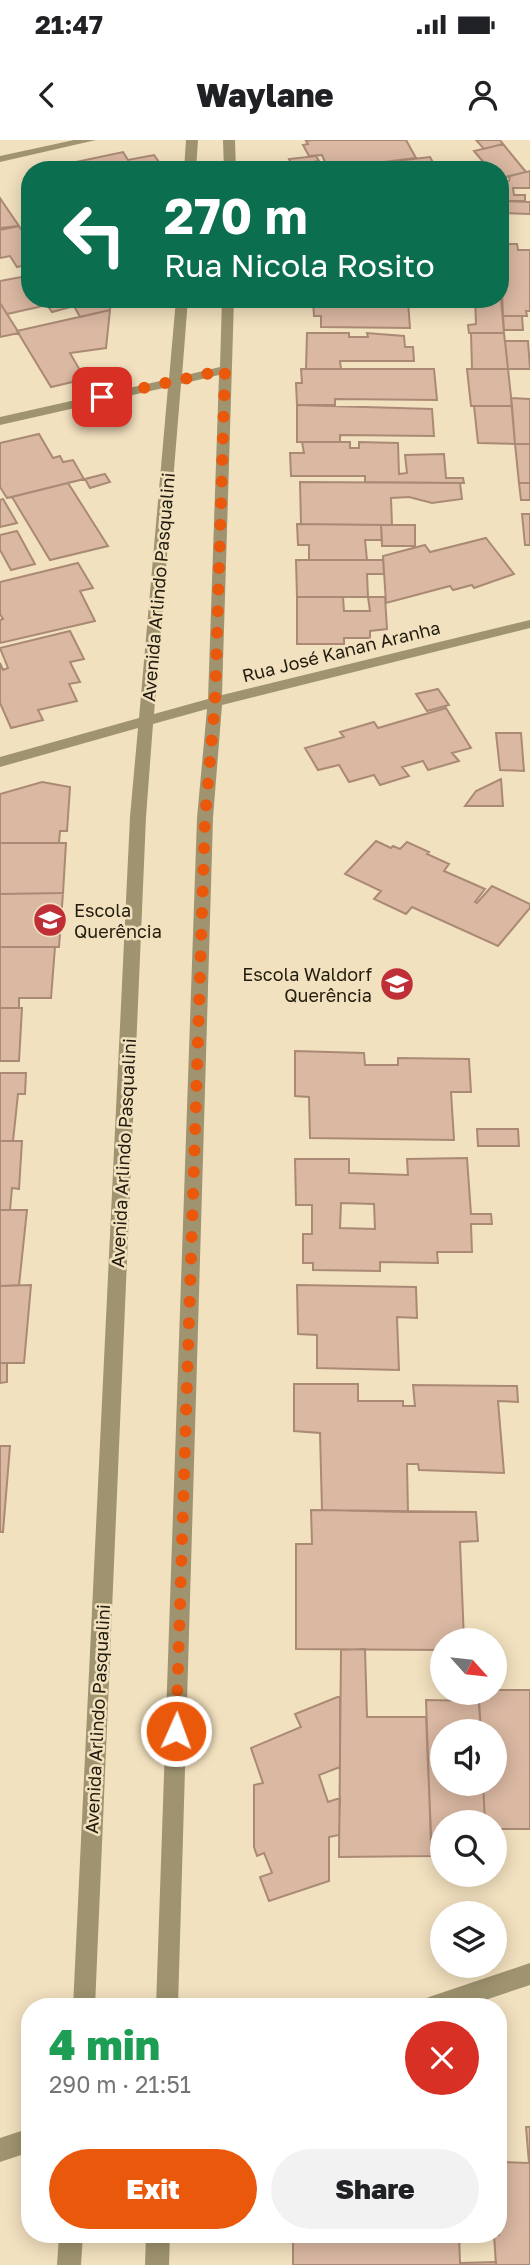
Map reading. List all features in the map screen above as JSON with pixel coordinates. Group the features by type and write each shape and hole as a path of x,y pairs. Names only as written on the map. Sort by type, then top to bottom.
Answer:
{"street":[{"path":"0,159 90,140"},
{"path":"191,161 192,140"},
{"path":"229,140 230,161"},
{"name":"Avenida Arlindo Pasqualini","path":"84,1998 138,817 182,308"},
{"path":"166,1998 205,818 215,702 228,308"},
{"path":"0,421 225,370"},
{"name":"Rua José Kanan Aranha","path":"0,762 215,702 530,624"},
{"path":"459,1998 530,1974"},
{"path":"0,2150 21,2143"},
{"path":"69,2265 70,2243"},
{"path":"157,2265 158,2243"}],"building":[{"path":"312,140 406,140 416,158 392,161 325,161 322,155 309,156 303,145"},
{"path":"476,140 500,140 503,144 484,149"},
{"path":"503,144 526,172 509,176 509,161 482,161 474,151"},
{"path":"123,152 128,160 154,155 158,161 80,161"},
{"path":"316,156 319,161 290,161 289,159"},
{"path":"430,157 432,161 396,161"},
{"path":"530,171 530,188 513,188 514,195 525,195 525,201 509,201 510,176"},
{"path":"0,198 6,207 19,226 0,228"},
{"path":"509,201 530,202 530,214 509,213"},
{"path":"19,226 21,229 21,266 17,267 10,256 0,258 0,230"},
{"path":"509,244 517,244 518,250 530,250 530,311 526,311 527,316 503,316 503,308 509,308"},
{"path":"21,277 21,308 34,308 7,314 0,303 0,281"},
{"path":"0,303 7,314 19,333 0,337"},
{"path":"49,308 67,308 52,312"},
{"path":"75,308 110,308 110,310 80,317"},
{"path":"313,308 409,308 410,328 321,327 321,316 314,316"},
{"path":"475,308 502,308 504,333 469,333 468,325 476,324"},
{"path":"110,310 106,348 70,353 85,379 51,387 17,331"},
{"path":"503,316 522,316 523,330 504,330"},
{"path":"307,333 349,333 349,337 368,337 367,333 404,336 405,347 413,347 414,361 340,361 341,369 306,369"},
{"path":"471,333 504,333 508,369 472,369"},
{"path":"505,341 528,341 530,369 508,369"},
{"path":"301,369 434,369 437,400 335,399 335,405 297,405 296,383 302,383"},
{"path":"467,369 508,369 512,406 471,406"},
{"path":"511,398 530,399 530,444 515,444"},
{"path":"297,405 432,409 434,436 340,435 340,442 297,442"},
{"path":"474,406 512,406 515,444 478,443"},
{"path":"39,434 53,458 60,456 63,462 73,460 84,479 7,498 0,487 0,443"},
{"path":"302,442 350,442 350,448 359,448 359,442 398,443 399,474 407,473 405,455 444,454 446,478 463,478 464,483 365,482 365,476 291,476 290,453 304,453"},
{"path":"515,444 530,444 530,483 519,483"},
{"path":"105,474 110,482 90,488 85,479"},
{"path":"300,482 460,483 462,499 432,503 409,497 391,498 392,525 301,524"},
{"path":"68,483 108,546 50,560 12,497"},
{"path":"519,483 530,483 530,500 521,500"},
{"path":"3,499 17,523 0,527 0,500"},
{"path":"522,514 530,514 530,545 525,545"},
{"path":"297,524 381,525 382,540 365,540 367,560 309,560 309,545 298,545"},
{"path":"381,525 415,525 415,546 382,546"},
{"path":"17,531 35,564 11,570 0,550 0,535"},
{"path":"486,538 514,574 474,588 472,585 453,590 450,586 386,603 383,556 425,545 430,552"},
{"path":"296,560 383,560 384,574 367,574 368,597 297,597"},
{"path":"78,563 93,588 80,591 95,621 0,643 0,620 3,619 0,614 0,582"},
{"path":"297,597 343,597 344,611 370,611 368,597 385,597 387,629 370,631 370,638 344,638 344,644 297,644"},
{"path":"70,631 84,659 70,662 80,682 69,684 77,701 38,710 43,720 11,728 0,703 0,663 3,670 8,668 0,648"},
{"path":"438,689 449,705 427,711 416,694"},
{"path":"446,708 471,748 452,753 459,761 428,770 423,761 402,767 409,776 380,785 374,775 349,782 339,765 318,770 305,748 344,737 340,732 374,722 378,728"},
{"path":"496,733 521,733 524,771 500,770"},
{"path":"501,779 503,806 465,806 476,791"},
{"path":"42,782 70,787 67,831 60,831 59,843 0,843 0,794"},
{"path":"376,841 400,849 407,842 449,864 444,871 485,889 475,902 477,903 492,886 530,904 530,908 498,946 412,907 406,914 374,899 381,891 345,874"},
{"path":"0,843 66,843 63,893 0,894"},
{"path":"63,893 59,947 0,947 0,894"},
{"path":"0,947 55,947 51,998 19,998 19,1008 0,1008"},
{"path":"0,1008 22,1008 19,1061 0,1061"},
{"path":"295,1051 364,1053 365,1065 398,1065 398,1058 469,1059 471,1092 451,1092 454,1140 310,1138 309,1097 295,1096"},
{"path":"0,1073 26,1073 25,1094 18,1094 13,1141 0,1141"},
{"path":"477,1129 518,1129 519,1146 478,1146"},
{"path":"0,1141 22,1141 19,1189 12,1188 10,1210 0,1210"},
{"path":"467,1158 471,1214 491,1214 492,1224 471,1224 472,1252 437,1252 438,1263 380,1262 380,1271 313,1270 313,1263 303,1263 303,1234 312,1234 312,1205 296,1205 295,1159 349,1159 349,1173 408,1175 407,1159","holes":["341,1203 374,1204 375,1229 340,1228"]},
{"path":"0,1210 27,1210 19,1285 0,1286"},
{"path":"31,1285 24,1363 0,1363 0,1286"},
{"path":"297,1285 416,1287 417,1318 397,1317 399,1370 317,1368 317,1335 298,1334"},
{"path":"0,1363 7,1363 7,1382 0,1383"},
{"path":"294,1384 358,1384 358,1401 403,1401 403,1406 415,1406 413,1385 517,1386 518,1402 498,1401 504,1473 419,1470 418,1464 407,1464 408,1512 322,1510 320,1433 294,1431"},
{"path":"0,1446 10,1446 3,1532 0,1532"},
{"path":"311,1510 476,1512 478,1541 460,1542 464,1628 430,1628 430,1650 296,1649 296,1544 312,1544"},
{"path":"365,1649 367,1717 426,1717 430,1856 339,1857 341,1650"},
{"path":"508,1690 530,1690 530,1829 507,1829 507,1810 484,1810 484,1796 507,1796 507,1719 480,1719 479,1705 507,1705"},
{"path":"340,1696 340,1767 319,1775 328,1802 340,1798 339,1835 329,1837 329,1881 269,1901 260,1877 272,1873 264,1853 257,1856 254,1847 254,1785 263,1783 251,1748 301,1727 295,1714"},
{"path":"426,1700 430,1700 430,1705 479,1705 480,1719 430,1719 430,1796 484,1796 484,1810 430,1810 430,1817"},
{"path":"526,2127 530,2127 530,2265 496,2265 495,2243 507,2243 507,2162 529,2163"},
{"path":"293,2243 459,2243 460,2263 496,2262 496,2265 293,2265"}],"place":[{"name":"Escola Querência","path":"50,920"},
{"name":"Escola Waldorf Querência","path":"397,984"}],"route":[{"path":"102,397 225,370 215,702 205,818 176,1731"}]}
